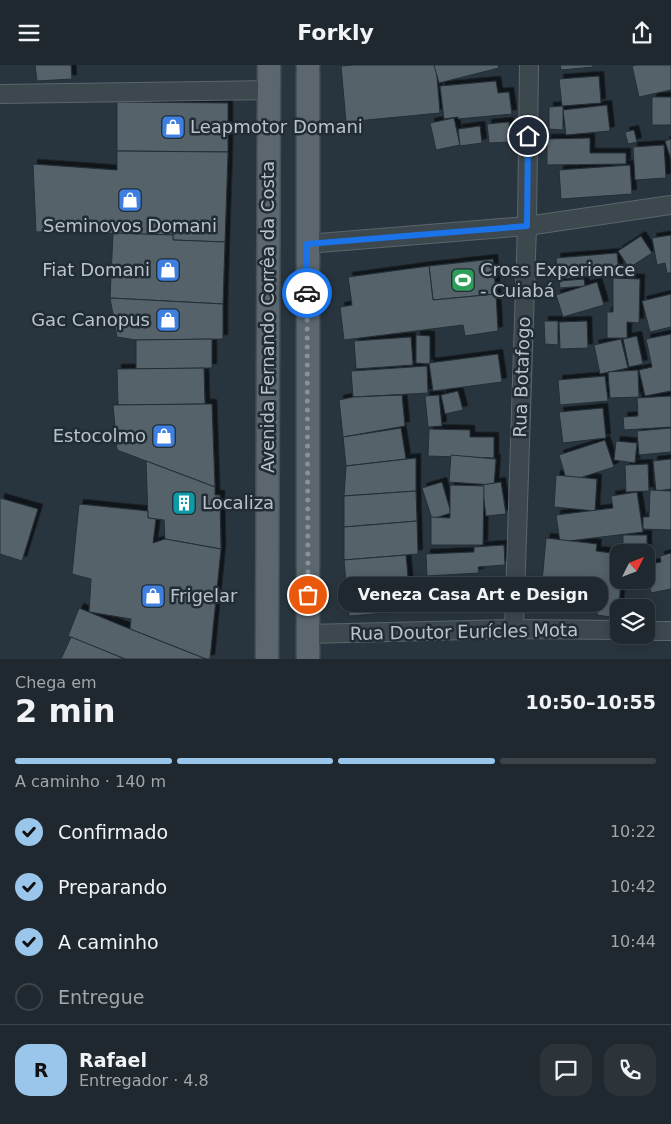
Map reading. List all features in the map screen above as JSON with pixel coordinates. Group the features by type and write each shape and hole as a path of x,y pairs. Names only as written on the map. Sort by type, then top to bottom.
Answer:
{"main road":[{"name":"Avenida Fernando Corrêa da Costa","path":"267,659 269,65"},
{"path":"308,65 308,659"}],"street":[{"name":"Rua Botafogo","path":"514,629 527,226 529,65"},
{"path":"0,94 269,90"},
{"path":"307,244 527,226 671,205"},
{"name":"Rua Doutor Eurícles Mota","path":"308,634 514,629 610,630"},
{"path":"655,631 671,631"}],"building":[{"path":"35,65 71,65 72,79 37,81"},
{"path":"434,65 498,65 499,68 439,83"},
{"path":"436,65 440,113 346,122 341,66"},
{"path":"560,65 593,65 593,67 561,70"},
{"path":"671,65 671,90 639,97 632,66"},
{"path":"599,76 601,103 562,106 559,79"},
{"path":"496,81 498,93 509,92 512,114 444,119 440,86"},
{"path":"652,97 671,97 671,125 652,125"},
{"name":"Leapmotor Domani","path":"117,102 228,103 228,152 117,151"},
{"path":"607,105 610,131 566,135 563,110"},
{"path":"563,106 563,130 549,129 549,107"},
{"path":"454,118 460,145 436,150 430,123"},
{"path":"509,122 510,142 489,143 487,124"},
{"path":"480,126 482,143 460,146 458,129"},
{"path":"634,130 637,142 628,144 625,132"},
{"path":"590,138 590,153 626,153 626,164 547,165 547,139"},
{"path":"671,139 671,160 665,141"},
{"path":"664,145 666,178 635,180 633,147"},
{"name":"Seminovos Domani","path":"117,151 228,152 225,242 173,240 173,235 100,233 100,230 36,232 33,164 117,170"},
{"path":"630,165 632,194 561,199 559,170"},
{"name":"Fiat Domani","path":"113,233 173,235 173,240 225,242 223,304 110,298"},
{"path":"671,235 671,273 667,273 665,263 657,265 652,238"},
{"path":"641,236 652,253 629,268 618,251"},
{"path":"617,253 619,274 558,279 556,258"},
{"name":"Cross Experience - Cuiabá","path":"493,259 496,294 433,300 429,266"},
{"path":"429,266 433,300 496,294 498,331 465,336 463,325 344,340 340,307 352,305 348,277"},
{"path":"613,278 640,279 639,323 627,322 627,338 607,338 607,312 613,312"},
{"path":"584,279 585,286 560,288 559,281"},
{"path":"597,282 604,305 563,317 556,295"},
{"path":"671,294 671,327 650,332 642,301"},
{"name":"Gac Canopus","path":"110,298 223,304 223,339 136,340 117,337"},
{"path":"544,321 558,321 558,345 545,344"},
{"path":"587,321 588,348 560,349 559,322"},
{"path":"671,334 671,391 645,396 639,370 652,367 646,339"},
{"path":"416,335 430,336 430,364 416,363"},
{"path":"637,336 643,364 629,367 623,339"},
{"path":"411,337 413,365 356,369 354,341"},
{"path":"212,339 212,368 136,369 136,340"},
{"path":"621,339 628,368 600,374 594,345"},
{"path":"498,354 502,382 433,391 429,363"},
{"path":"427,366 428,393 353,397 351,371"},
{"path":"204,368 205,404 118,405 117,369"},
{"path":"638,370 639,397 610,398 608,372"},
{"path":"605,376 608,401 560,405 558,380"},
{"path":"458,391 463,410 445,414 441,395"},
{"path":"402,395 405,426 343,437 339,400 353,397"},
{"path":"439,395 442,426 428,427 425,396"},
{"path":"671,396 671,427 624,430 623,417 638,416 637,398"},
{"name":"Estocolmo","path":"212,404 215,487 117,450 113,405"},
{"path":"603,408 606,438 563,443 559,412"},
{"path":"401,428 406,459 346,466 343,437"},
{"path":"671,428 671,452 639,455 637,431"},
{"path":"429,429 470,430 470,437 494,437 494,458 428,456"},
{"path":"605,440 614,467 567,482 559,455"},
{"path":"616,441 637,443 635,463 614,460"},
{"path":"451,455 496,459 494,485 449,482"},
{"path":"416,458 416,491 344,496 346,466"},
{"path":"671,459 671,489 656,491 653,461"},
{"name":"Localiza","path":"146,461 215,487 215,495 220,495 221,549 165,539 164,520 148,518"},
{"path":"648,464 649,491 626,492 625,465"},
{"path":"556,475 597,479 595,511 554,507"},
{"path":"442,482 451,513 432,519 422,488"},
{"path":"501,482 506,514 486,516 482,485"},
{"path":"450,485 484,486 483,545 431,545 431,517 450,518"},
{"path":"650,490 671,491 671,530 643,529 643,517 649,517"},
{"path":"416,491 417,521 344,527 344,496"},
{"path":"637,492 643,532 560,542 556,515 613,508 611,496"},
{"path":"0,498 38,509 22,561 0,554"},
{"name":"Frigelar","path":"79,504 148,511 148,518 156,519 153,543 165,539 221,549 210,659 130,629 131,619 89,612 91,579 72,574"},
{"path":"417,521 418,554 344,560 344,527"},
{"path":"623,535 647,535 647,544 623,544"},
{"path":"546,538 597,544 596,551 610,553 610,589 620,589 620,599 610,599 610,617 597,615 598,602 588,601 587,608 563,606 565,584 542,582"},
{"path":"504,545 505,565 478,567 479,573 427,576 426,554 474,552 474,547"},
{"path":"671,553 671,589 651,593 650,589 655,589 655,563 661,562 660,556"},
{"path":"406,555 411,611 349,616 344,560"},
{"path":"79,608 206,659 125,659 68,636"},
{"path":"71,637 125,659 61,659"}],"way so far":[{"path":"307,293 308,595"}],"place":[{"name":"Leapmotor Domani","path":"173,127"},
{"name":"Seminovos Domani","path":"130,200"},
{"name":"Fiat Domani","path":"168,270"},
{"name":"Cross Experience - Cuiabá","path":"463,280"},
{"name":"Gac Canopus","path":"168,320"},
{"name":"Estocolmo","path":"164,436"},
{"name":"Localiza","path":"184,503"},
{"name":"Veneza Casa Art e Design","path":"308,595"},
{"name":"Frigelar","path":"153,596"}],"route":[{"path":"307,293 307,244 527,226 528,136"}]}
